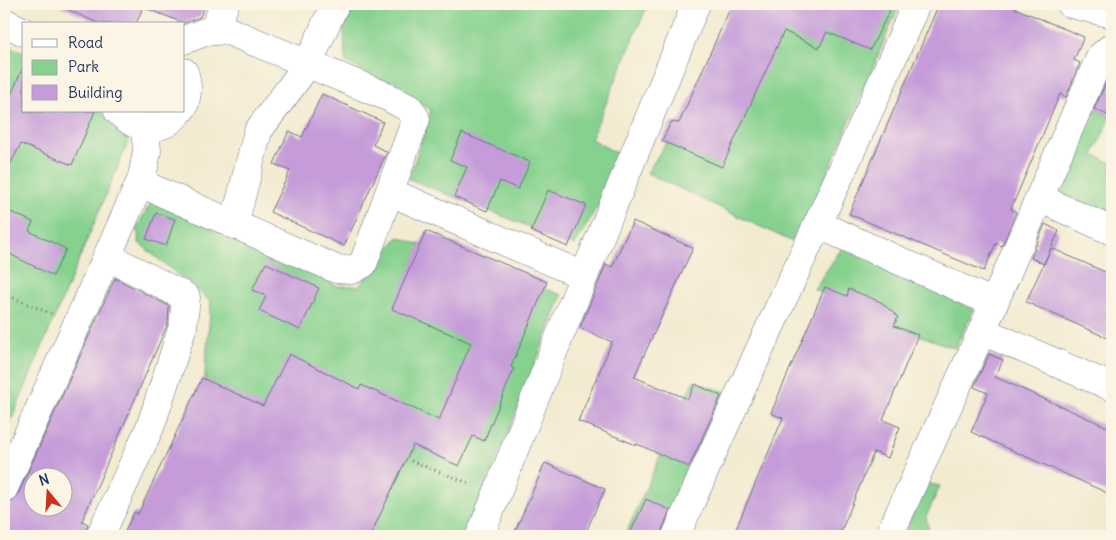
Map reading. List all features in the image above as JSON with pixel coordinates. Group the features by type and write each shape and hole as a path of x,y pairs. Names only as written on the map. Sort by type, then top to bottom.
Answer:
{"street":[{"path":"213,31 225,4"},
{"path":"234,224 258,131 308,64 335,4"},
{"path":"480,536 696,4"},
{"path":"676,536 886,76 916,4"},
{"path":"1071,4 1112,14"},
{"path":"4,22 22,31"},
{"path":"140,183 336,269 352,270 363,264 416,119 410,109 388,96 226,30 205,32 185,40"},
{"path":"889,536 982,331 1100,57 1112,47"},
{"path":"185,75 188,84 185,103"},
{"path":"119,112 127,120 151,128 163,125 179,112"},
{"path":"4,488 140,183 148,151 145,127"},
{"path":"390,192 584,276"},
{"path":"1039,198 1112,231"},
{"path":"817,224 994,303"},
{"path":"100,536 151,425 183,326 186,297 107,256"},
{"path":"982,331 1112,387"}],"path":[{"path":"4,294 77,325"},
{"path":"411,461 496,494"}],"green space":[{"path":"356,4 648,4 591,139 625,158 575,245 409,179 431,110 345,61 344,29"},
{"path":"754,4 900,4 797,244 647,173"},
{"path":"4,44 22,51 22,112 102,112 116,129 129,140 4,438"},
{"path":"1093,109 1111,117 1093,155 1112,163 1112,219 1061,195"},
{"path":"153,199 337,286 359,286 398,237 562,295 508,433 464,536 207,536 205,372 211,302 139,243 137,227"},
{"path":"842,248 974,310 955,348 918,335 814,289"},
{"path":"693,381 729,393 667,536 625,536"},
{"path":"925,483 940,486 926,517 930,536 904,536"}],"building":[{"path":"55,4 206,4 200,17 185,23 143,7 137,22 96,22"},
{"path":"732,4 893,4 870,50 827,32 819,48 784,31 722,167 662,141 671,122 679,123"},
{"path":"939,4 1005,4 1084,37 1074,60 1080,63 1066,97 1060,94 1011,209 1016,212 1002,246 996,243 984,271 849,214"},
{"path":"22,70 22,112 95,112 72,165 21,144 4,176 4,111"},
{"path":"1109,76 1112,77 1112,117 1094,109"},
{"path":"322,94 383,122 373,145 387,152 344,246 270,212 290,171 274,164 289,131 302,137"},
{"path":"462,133 530,162 518,189 500,181 487,211 454,197 467,167 450,160"},
{"path":"548,190 586,205 568,247 531,231"},
{"path":"4,209 33,222 29,231 66,249 53,276 4,251"},
{"path":"156,213 175,219 166,246 146,239"},
{"path":"633,221 693,248 634,377 688,399 695,384 721,396 689,467 578,421 612,342 580,328 606,264 612,267"},
{"path":"1045,224 1059,231 1044,264 1031,258"},
{"path":"426,231 547,282 511,367 514,369 484,441 473,436 459,466 413,445 370,536 123,536 134,512 138,514 202,378 263,406 289,354 359,389 361,385 439,420 471,343 392,309"},
{"path":"1051,248 1112,275 1112,340 1026,302"},
{"path":"266,263 319,288 300,330 259,311 266,296 252,290"},
{"path":"115,278 169,306 168,323 82,521 88,524 85,536 4,536 4,514 9,502 14,500 22,485 22,518 72,518 72,468 30,468"},
{"path":"825,287 847,296 849,289 881,302 898,317 894,326 918,335 883,420 900,427 888,458 874,452 839,536 733,536 783,418 771,413"},
{"path":"989,354 1003,360 995,377 1112,429 1112,495 971,432 988,393 974,387"},
{"path":"545,463 605,489 584,536 513,536"},
{"path":"646,499 670,510 661,536 629,536"}]}
